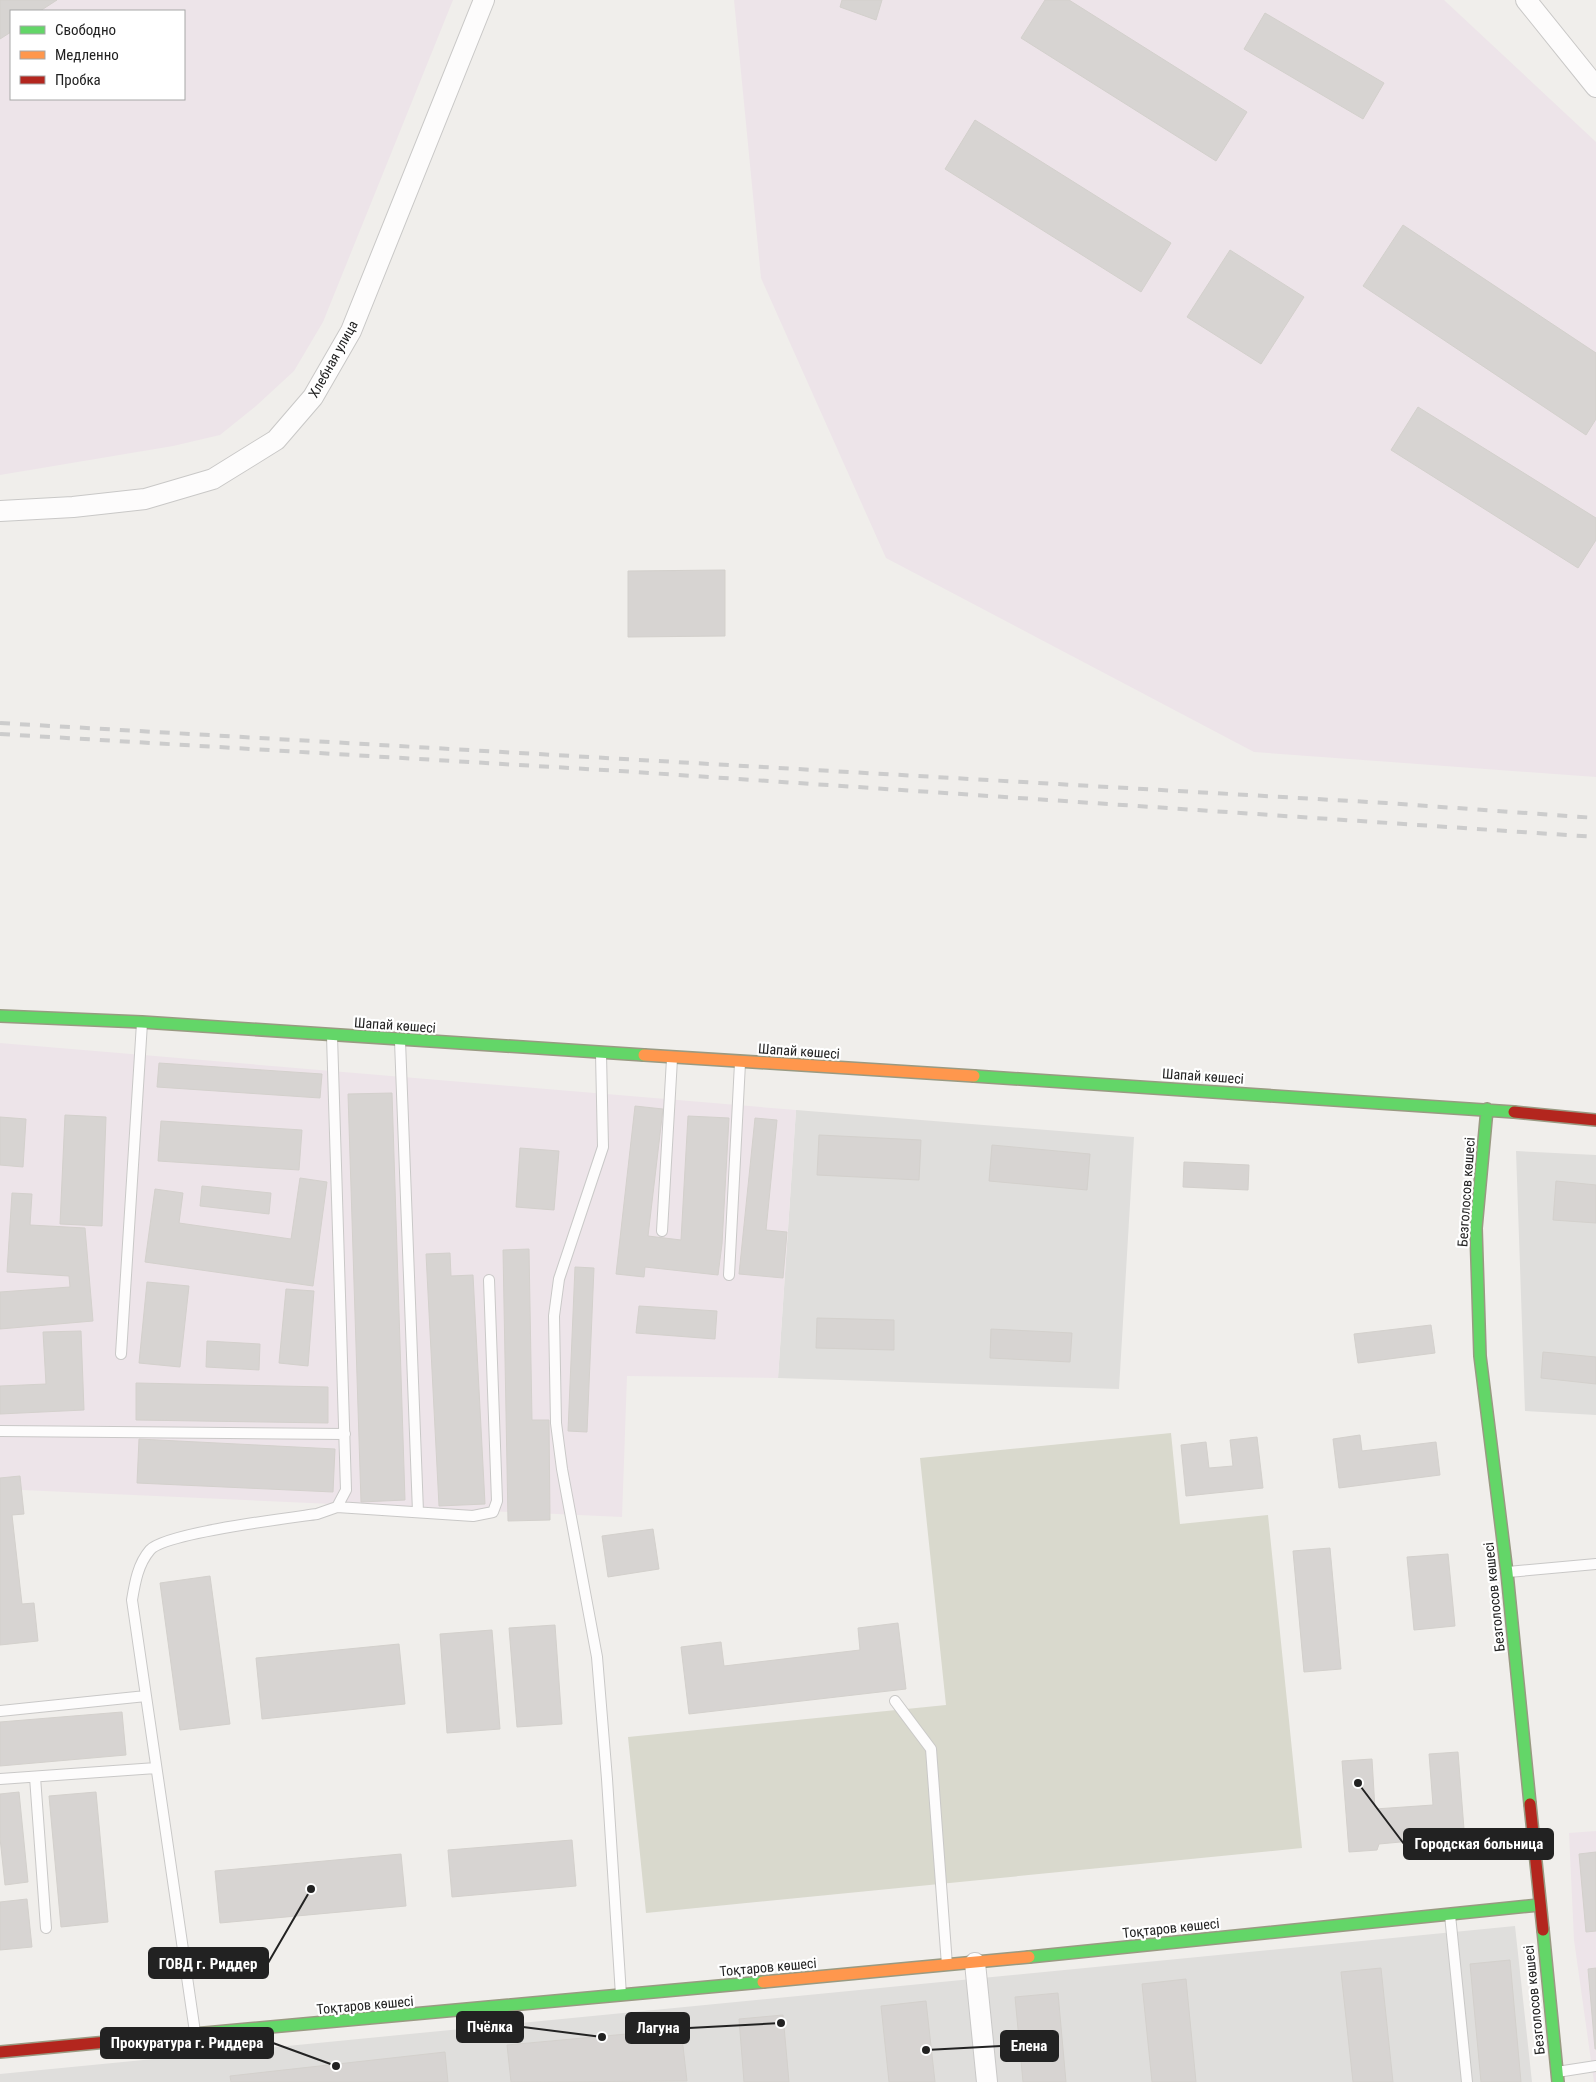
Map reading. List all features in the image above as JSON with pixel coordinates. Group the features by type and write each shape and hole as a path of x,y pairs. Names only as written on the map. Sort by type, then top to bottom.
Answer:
{"street":[{"name":"Хлебная улица","path":"0,512 73,507 145,499 212,479 276,440 313,397 351,331 484,0"},
{"path":"1526,0 1596,87"},
{"name":"Шапай көшесі","path":"0,1016 142,1022 672,1058 1487,1109 1596,1120"},
{"name":"Безголосов көшесі","path":"1487,1109 1476,1228 1480,1356 1507,1572 1557,2077"},
{"name":"Тоқтаров көшесі","path":"0,2052 196,2036 947,1966 1539,1905"},
{"path":"975,1963 988,2082"}],"lane":[{"path":"121,1354 142,1022"},
{"path":"332,1035 346,1434 346,1490 337,1507"},
{"path":"400,1040 418,1512"},
{"path":"601,1053 603,1147 558,1279 554,1316 556,1423 562,1468 597,1657 621,1996"},
{"path":"662,1231 672,1058"},
{"path":"729,1275 740,1062"},
{"path":"196,2036 132,1600 139,1568 151,1548 186,1535 317,1514 337,1507 473,1516 493,1512 497,1501 489,1280"},
{"path":"0,1431 346,1434"},
{"path":"1507,1572 1596,1564"},
{"path":"0,1711 146,1696"},
{"path":"895,1701 931,1749 947,1966"},
{"path":"0,1779 156,1768"},
{"path":"35,1777 46,1928"},
{"path":"1450,1914 1467,2082"},
{"path":"1557,2077 1596,2066"}],"shaded area":[{"path":"0,0 453,0 323,322 294,371 256,406 220,435 173,446 0,475"},
{"path":"734,0 1444,0 1596,142 1596,777 1254,752 886,558 761,278"},
{"path":"0,1043 796,1110 778,1378 627,1376 622,1517 0,1489"},
{"path":"796,1110 1134,1137 1119,1389 778,1378"},
{"path":"1516,1151 1596,1155 1596,1415 1525,1411"},
{"path":"1171,1433 1180,1524 1268,1515 1302,1848 646,1913 628,1737 946,1705 920,1458"},
{"path":"1596,1831 1596,2082 1594,2082 1574,1940 1569,1833"},
{"path":"1515,1926 1532,2082 0,2082 0,2074"}],"building":[{"path":"0,0 57,0 42,10 10,10 10,33 0,39"},
{"path":"842,0 882,0 876,20 840,7"},
{"path":"1045,0 1069,0 1247,112 1216,161 1021,38"},
{"path":"1265,13 1384,83 1363,119 1244,49"},
{"path":"975,120 1171,243 1141,292 945,169"},
{"path":"1403,225 1596,353 1596,419 1586,435 1363,286"},
{"path":"1230,250 1304,297 1261,364 1187,317"},
{"path":"1418,407 1596,518 1596,540 1578,568 1391,450"},
{"path":"725,570 725,636 628,637 628,571"},
{"path":"159,1063 322,1074 320,1098 157,1087"},
{"path":"392,1093 405,1500 361,1502 348,1094"},
{"path":"635,1106 663,1109 648,1236 681,1240 688,1116 729,1118 722,1244 718,1275 645,1267 644,1277 616,1274"},
{"path":"65,1115 106,1117 102,1226 60,1224"},
{"path":"0,1117 26,1119 23,1167 0,1165"},
{"path":"755,1118 777,1120 766,1230 787,1232 783,1278 739,1274"},
{"path":"161,1121 302,1130 299,1170 158,1161"},
{"path":"819,1135 921,1140 919,1180 817,1175"},
{"path":"992,1145 1090,1154 1087,1190 989,1181"},
{"path":"520,1148 559,1151 554,1210 516,1207"},
{"path":"1184,1162 1249,1165 1248,1190 1183,1187"},
{"path":"300,1178 327,1182 313,1286 145,1262 155,1189 183,1193 179,1223 291,1239"},
{"path":"1556,1181 1596,1185 1596,1223 1553,1220"},
{"path":"202,1186 271,1193 269,1214 200,1206"},
{"path":"12,1193 32,1194 30,1225 85,1228 93,1321 0,1329 0,1292 70,1287 69,1276 7,1272"},
{"path":"529,1249 532,1420 549,1420 550,1520 508,1521 503,1250"},
{"path":"450,1253 451,1276 473,1275 485,1504 439,1506 426,1254"},
{"path":"575,1267 594,1268 587,1432 568,1431"},
{"path":"147,1282 189,1286 180,1367 139,1363"},
{"path":"286,1289 314,1291 308,1366 279,1363"},
{"path":"639,1306 717,1311 715,1339 636,1333"},
{"path":"817,1318 894,1320 894,1350 816,1348"},
{"path":"1431,1325 1435,1353 1358,1363 1354,1334"},
{"path":"991,1329 1072,1333 1070,1362 990,1358"},
{"path":"81,1331 84,1410 0,1414 0,1386 46,1384 43,1332"},
{"path":"207,1341 260,1344 259,1370 206,1367"},
{"path":"1543,1352 1596,1357 1596,1384 1541,1378"},
{"path":"136,1383 328,1387 328,1423 136,1420"},
{"path":"1360,1435 1362,1451 1436,1442 1440,1475 1339,1488 1333,1439"},
{"path":"1257,1437 1263,1488 1186,1496 1181,1445 1206,1442 1209,1468 1233,1466 1230,1440"},
{"path":"139,1439 335,1449 333,1492 137,1483"},
{"path":"20,1476 24,1514 12,1515 22,1604 34,1603 38,1641 0,1645 0,1478"},
{"path":"653,1529 659,1569 608,1577 602,1536"},
{"path":"1330,1548 1341,1669 1304,1672 1293,1551"},
{"path":"1448,1554 1455,1626 1414,1630 1407,1557"},
{"path":"210,1576 230,1724 180,1730 160,1583"},
{"path":"898,1623 906,1689 689,1714 681,1647 721,1642 724,1666 860,1650 858,1628"},
{"path":"555,1625 562,1724 517,1727 509,1628"},
{"path":"492,1630 500,1729 447,1733 440,1634"},
{"path":"399,1644 405,1704 262,1719 256,1658"},
{"path":"122,1712 126,1755 0,1766 0,1722"},
{"path":"1458,1752 1465,1842 1436,1844 1433,1839 1379,1844 1377,1850 1349,1852 1342,1761 1372,1759 1375,1809 1433,1805 1429,1754"},
{"path":"19,1792 28,1882 5,1885 0,1838 0,1794"},
{"path":"96,1792 108,1922 61,1927 49,1796"},
{"path":"572,1840 576,1886 452,1897 448,1850"},
{"path":"1596,1852 1596,1931 1586,1932 1579,1854"},
{"path":"401,1854 406,1906 220,1923 215,1871"},
{"path":"27,1899 32,1947 0,1950 0,1902"},
{"path":"1510,1960 1521,2082 1481,2082 1470,1964"},
{"path":"1381,1968 1393,2082 1353,2082 1341,1972"},
{"path":"1596,1968 1596,2049 1595,2049 1588,1969"},
{"path":"1186,1979 1196,2082 1152,2082 1142,1984"},
{"path":"1058,1993 1066,2082 1023,2082 1015,1997"},
{"path":"926,2001 935,2082 889,2082 881,2006"},
{"path":"783,2015 789,2082 744,2082 739,2019"},
{"path":"681,2029 687,2081 511,2082 507,2045"},
{"path":"445,2052 448,2082 231,2082 230,2076"}],"railway":[{"path":"0,723 1386,803 1596,818"},
{"path":"0,734 620,771 1596,837"}],"traffic: fast":[{"path":"0,1016 142,1022 644,1055"},
{"path":"974,1076 1514,1112"},
{"path":"1487,1109 1476,1228 1480,1356 1507,1573 1530,1804"},
{"path":"1029,1957 1539,1905"},
{"path":"1543,1930 1558,2082"},
{"path":"139,2039 763,1982"}],"traffic: slow":[{"path":"644,1055 974,1076"},
{"path":"763,1982 1029,1957"}],"traffic: jam":[{"path":"1514,1112 1596,1120"},
{"path":"1530,1804 1543,1930"},
{"path":"0,2052 139,2039"}],"place":[{"name":"Городская больница","path":"1358,1783"},
{"name":"ГОВД г. Риддер","path":"311,1889"},
{"name":"Лагуна","path":"781,2023"},
{"name":"Пчёлка","path":"602,2037"},
{"name":"Елена","path":"926,2050"},
{"name":"Прокуратура г. Риддера","path":"336,2066"}]}
